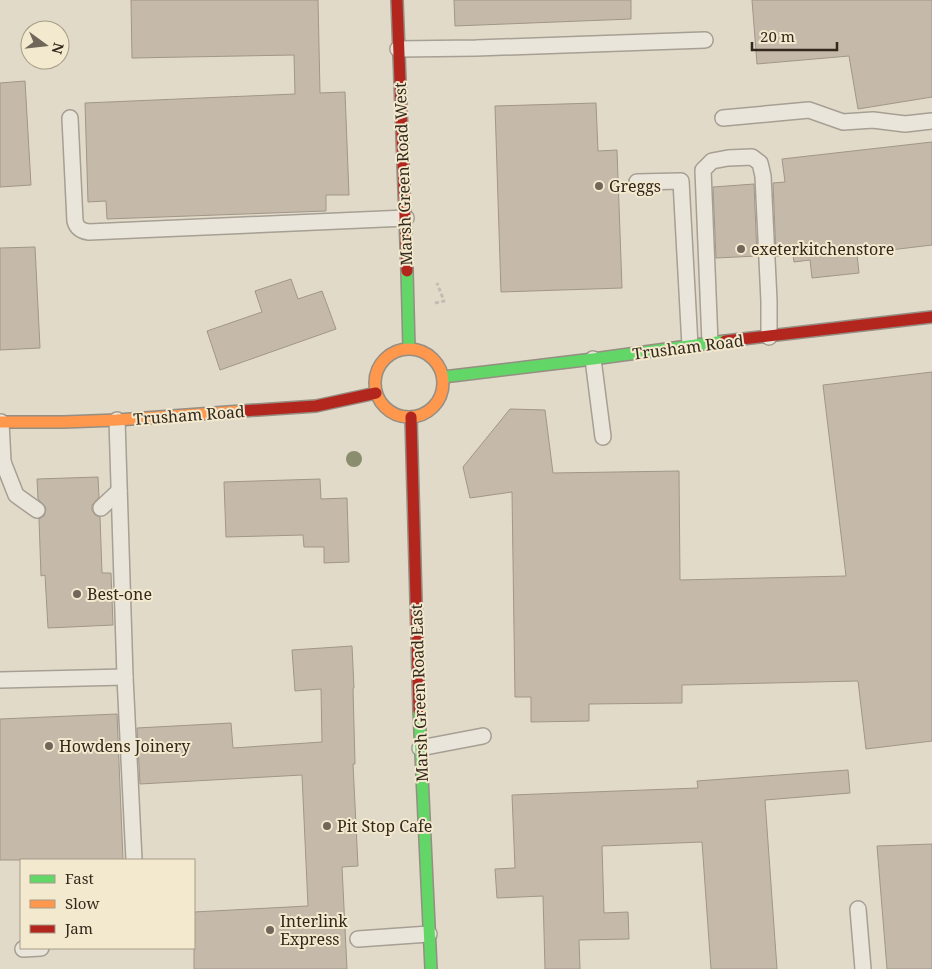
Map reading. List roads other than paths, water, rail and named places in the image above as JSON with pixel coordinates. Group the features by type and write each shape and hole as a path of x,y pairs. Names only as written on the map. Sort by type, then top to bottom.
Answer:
{"street":[{"name":"Marsh Green Road West","path":"397,0 409,348"},
{"name":"Trusham Road","path":"443,377 594,360 710,343 932,317"},
{"path":"409,348 426,352 435,359 441,370 444,382 442,393 436,404 427,412 416,417 404,417 392,413 383,406 376,393 374,384 376,372 382,361 391,353 409,348"},
{"name":"Trusham Road","path":"0,422 117,420 316,406 376,393"},
{"name":"Marsh Green Road East","path":"411,417 420,748 430,969"}],"lane":[{"path":"398,49 486,48 705,40"},
{"path":"723,118 809,110 843,122 872,120 905,124 932,121"},
{"path":"70,118 75,221 77,226 83,231 99,232 406,218"},
{"path":"710,343 703,170 712,161 728,158 752,157 760,162 763,176 769,337"},
{"path":"637,182 681,181 690,346"},
{"path":"594,360 603,437"},
{"path":"117,420 125,677 134,859"},
{"path":"0,422 1,464 16,496 37,510"},
{"path":"101,508 119,491"},
{"path":"0,680 125,677"},
{"path":"420,748 483,736"},
{"path":"858,910 863,969"},
{"path":"358,939 429,934"}],"place":[{"name":"Greggs","path":"599,186"},
{"name":"exeterkitchenstore","path":"741,249"},
{"name":"Best-one","path":"77,594"},
{"name":"Howdens Joinery","path":"49,746"},
{"name":"Pit Stop Cafe","path":"327,826"},
{"name":"Interlink Express","path":"270,930"}]}
